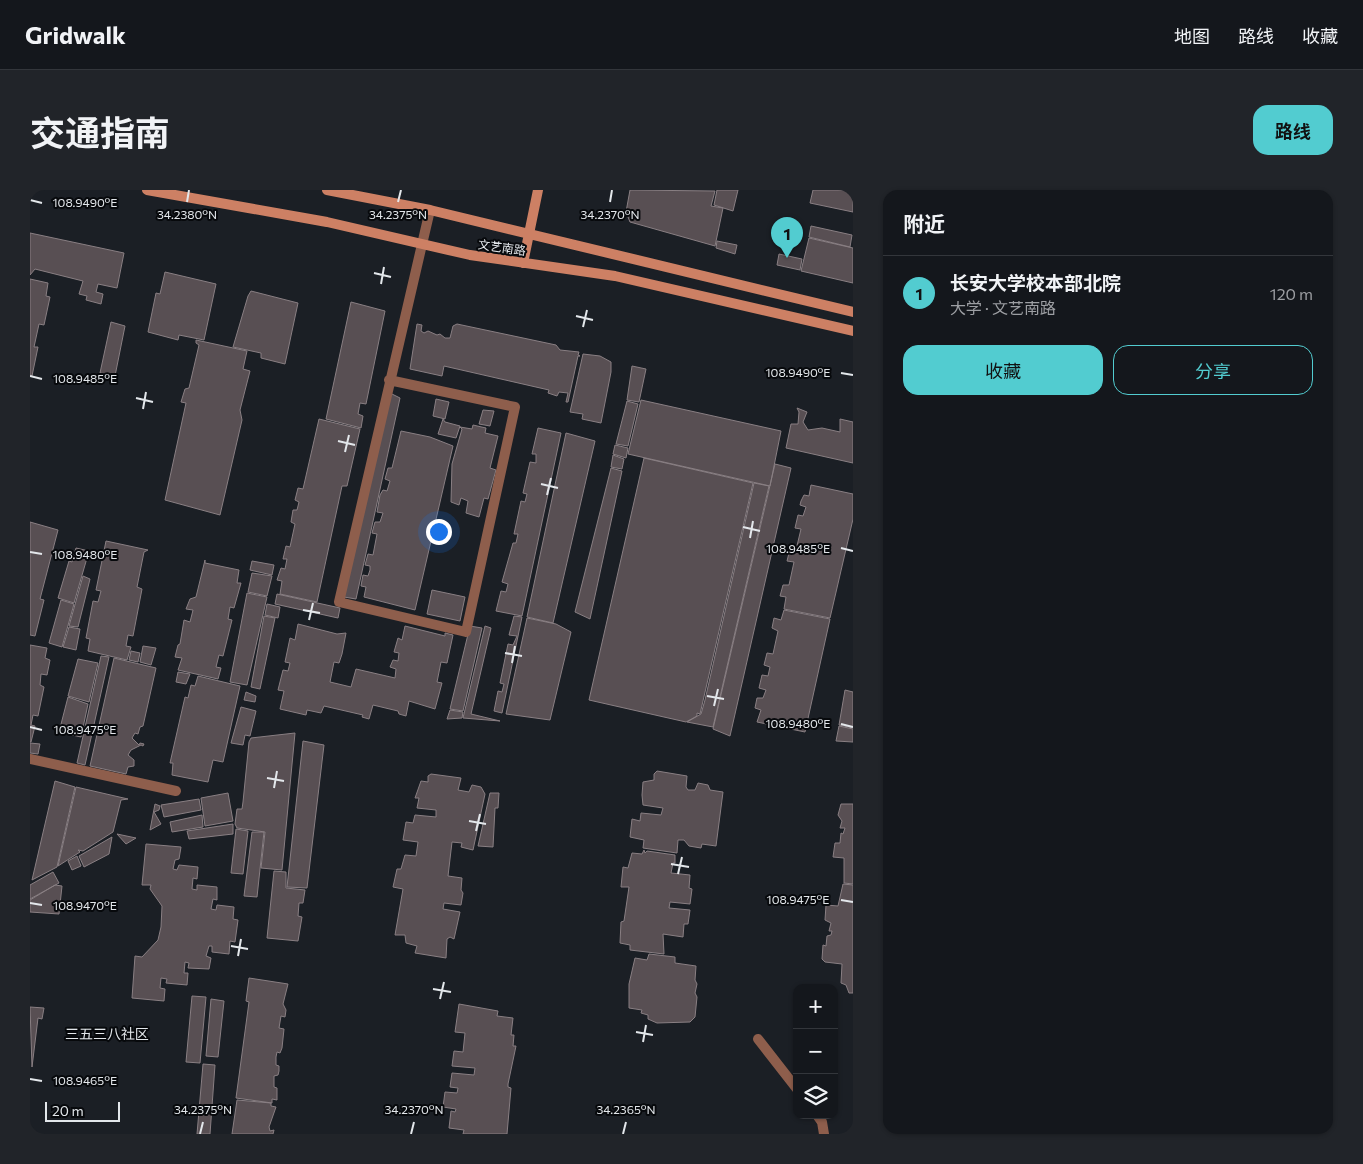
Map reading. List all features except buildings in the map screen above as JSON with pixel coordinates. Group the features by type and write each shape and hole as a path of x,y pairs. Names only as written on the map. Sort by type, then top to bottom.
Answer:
{"main road":[{"name":"文艺南路","path":"146,190 327,222 470,255 615,276 853,331"},
{"name":"文艺南路","path":"327,190 430,210 853,312"},
{"path":"523,262 538,190"}],"street":[{"path":"389,380 515,407 466,632 339,602 389,380 430,210"},
{"path":"30,759 176,790"},
{"path":"758,1039 793,1084"},
{"path":"820,1119 824,1134"}],"place":[{"name":"长安大学校本部北院","path":"787,258"}],"district":[{"name":"三五三八社区","path":"107,1033"}]}
